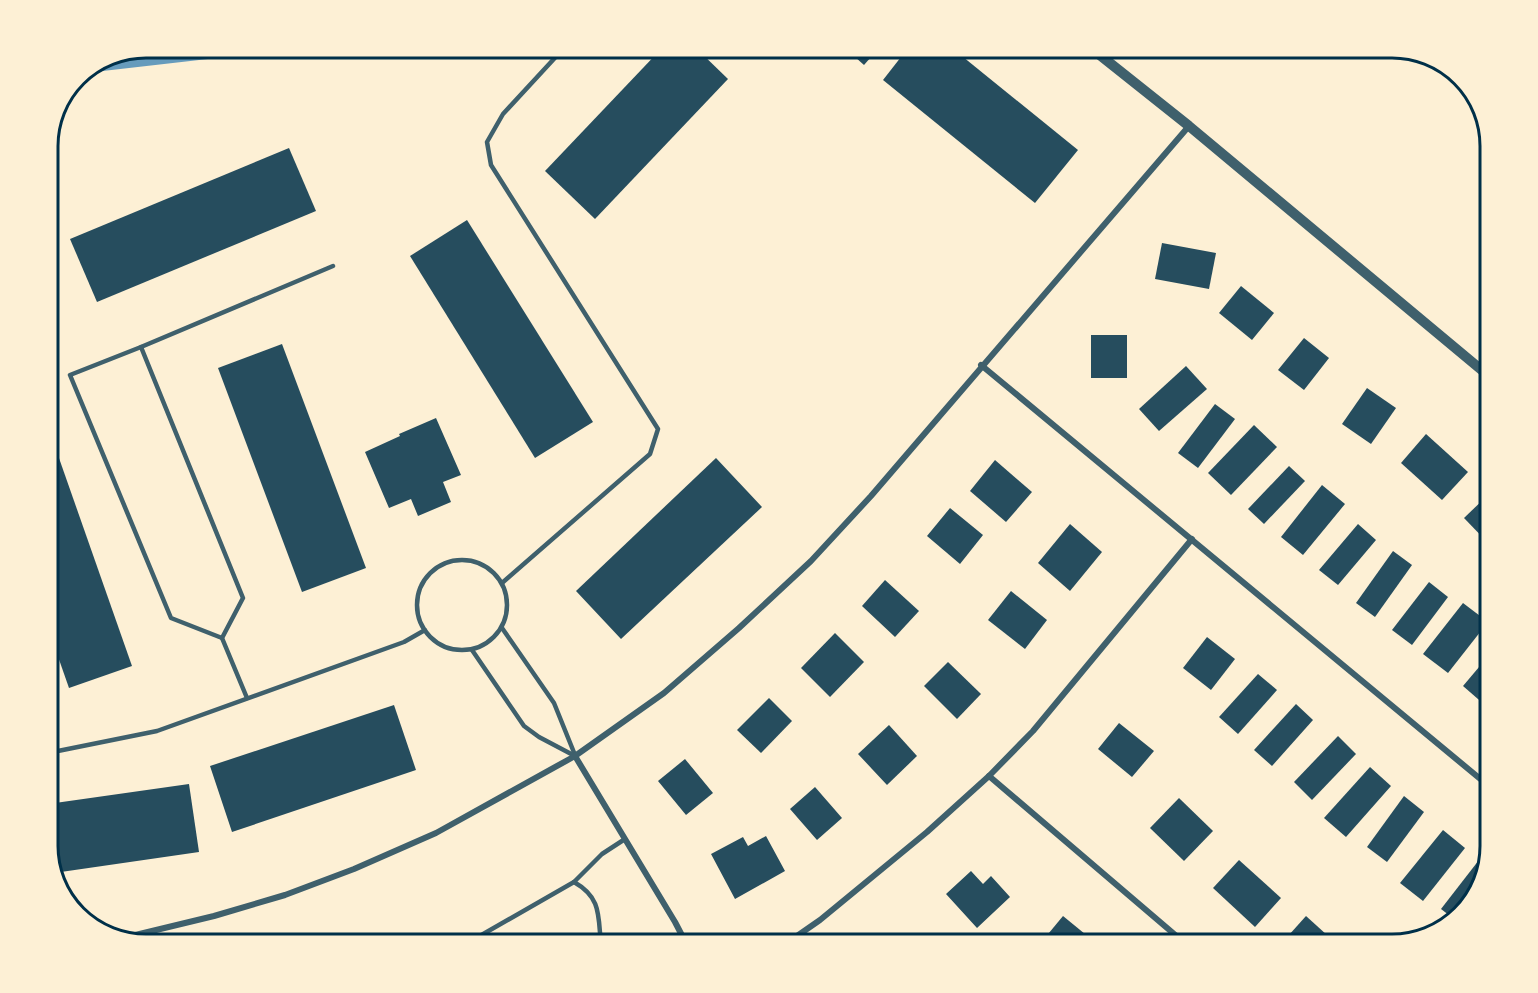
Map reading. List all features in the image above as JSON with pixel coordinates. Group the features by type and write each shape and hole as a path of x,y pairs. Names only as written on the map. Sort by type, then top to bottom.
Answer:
{"street":[{"path":"1103,58 1480,369"},
{"path":"139,934 285,895 354,869 436,833 575,756 664,693 811,561 871,496 1188,126"},
{"path":"981,365 1480,779"},
{"path":"799,934 829,913 927,832 989,776 1033,731 1192,539"},
{"path":"575,756 681,934"},
{"path":"989,776 1174,934"}],"lane":[{"path":"502,583 650,454 658,429 491,165 487,142 503,114 555,58"},
{"path":"247,698 222,638 171,618 70,375 333,266"},
{"path":"141,347 243,598 222,638"},
{"path":"467,559 481,563 494,571 508,597 507,613 502,628 484,645 472,650 459,651 434,640 418,617 417,602 420,588 427,576 439,566 452,560 467,559"},
{"path":"502,628 554,704 575,756"},
{"path":"59,751 157,731 404,642 425,630"},
{"path":"472,650 524,726 539,737 575,756"},
{"path":"483,934 573,882 602,854 625,838"},
{"path":"573,882 588,890 597,906 600,934"}],"water":[{"path":"146,58 216,58 100,71 129,60"}],"building":[{"path":"652,58 706,58 728,79 595,219 545,171"},
{"path":"856,58 870,58 864,65"},
{"path":"900,58 964,58 1078,150 1035,203 883,80"},
{"path":"289,148 316,211 97,302 70,239"},
{"path":"467,220 593,422 535,458 410,256"},
{"path":"1162,243 1216,253 1209,289 1155,279"},
{"path":"1241,286 1274,313 1252,340 1219,313"},
{"path":"1091,335 1127,335 1127,378 1091,378"},
{"path":"1304,338 1329,358 1304,390 1278,370"},
{"path":"282,344 366,568 302,592 218,368"},
{"path":"1186,366 1207,389 1159,431 1139,409"},
{"path":"1367,388 1396,408 1371,444 1342,424"},
{"path":"1215,404 1235,419 1198,468 1178,453"},
{"path":"436,418 461,475 443,482 451,502 418,516 411,499 389,508 365,452"},
{"path":"1254,425 1277,447 1231,495 1208,473"},
{"path":"1426,434 1468,472 1442,500 1401,463"},
{"path":"59,458 132,666 69,688 59,659"},
{"path":"716,458 762,507 621,639 576,591"},
{"path":"995,460 1032,492 1006,522 970,491"},
{"path":"1289,466 1305,481 1264,524 1248,509"},
{"path":"1322,485 1345,504 1303,555 1281,537"},
{"path":"1480,503 1480,535 1464,518"},
{"path":"950,508 983,535 960,564 927,536"},
{"path":"1070,524 1102,552 1070,591 1038,563"},
{"path":"1358,524 1376,540 1338,585 1319,570"},
{"path":"1393,551 1412,565 1375,617 1356,603"},
{"path":"885,580 919,611 895,637 862,606"},
{"path":"1429,582 1448,597 1412,645 1392,630"},
{"path":"1011,591 1047,620 1025,649 988,620"},
{"path":"1463,603 1480,616 1480,632 1448,673 1423,654"},
{"path":"835,633 864,662 830,697 801,668"},
{"path":"1207,637 1235,659 1211,690 1183,668"},
{"path":"948,662 981,694 957,719 924,686"},
{"path":"1480,666 1480,701 1463,686"},
{"path":"1258,674 1277,690 1238,734 1219,717"},
{"path":"769,698 792,721 761,753 737,730"},
{"path":"1296,704 1313,720 1272,766 1254,750"},
{"path":"394,705 416,770 232,832 210,766"},
{"path":"1119,723 1154,751 1132,777 1098,749"},
{"path":"889,725 917,756 887,785 858,754"},
{"path":"1338,736 1356,754 1312,800 1294,782"},
{"path":"685,759 713,793 686,815 658,781"},
{"path":"1370,767 1391,786 1346,837 1324,818"},
{"path":"189,784 199,852 62,872 59,853 59,802"},
{"path":"815,787 842,818 817,840 790,809"},
{"path":"1404,796 1424,812 1387,862 1367,847"},
{"path":"1179,798 1213,831 1184,861 1150,828"},
{"path":"1443,830 1465,848 1423,901 1400,883"},
{"path":"766,836 785,871 735,899 711,854 743,837 748,846"},
{"path":"1239,860 1281,898 1255,927 1213,888"},
{"path":"1479,861 1477,870 1465,896 1448,914 1441,909"},
{"path":"971,871 983,884 991,876 1010,897 977,928 946,894"},
{"path":"1063,916 1085,934 1048,934"},
{"path":"1306,916 1326,934 1290,934"}]}
